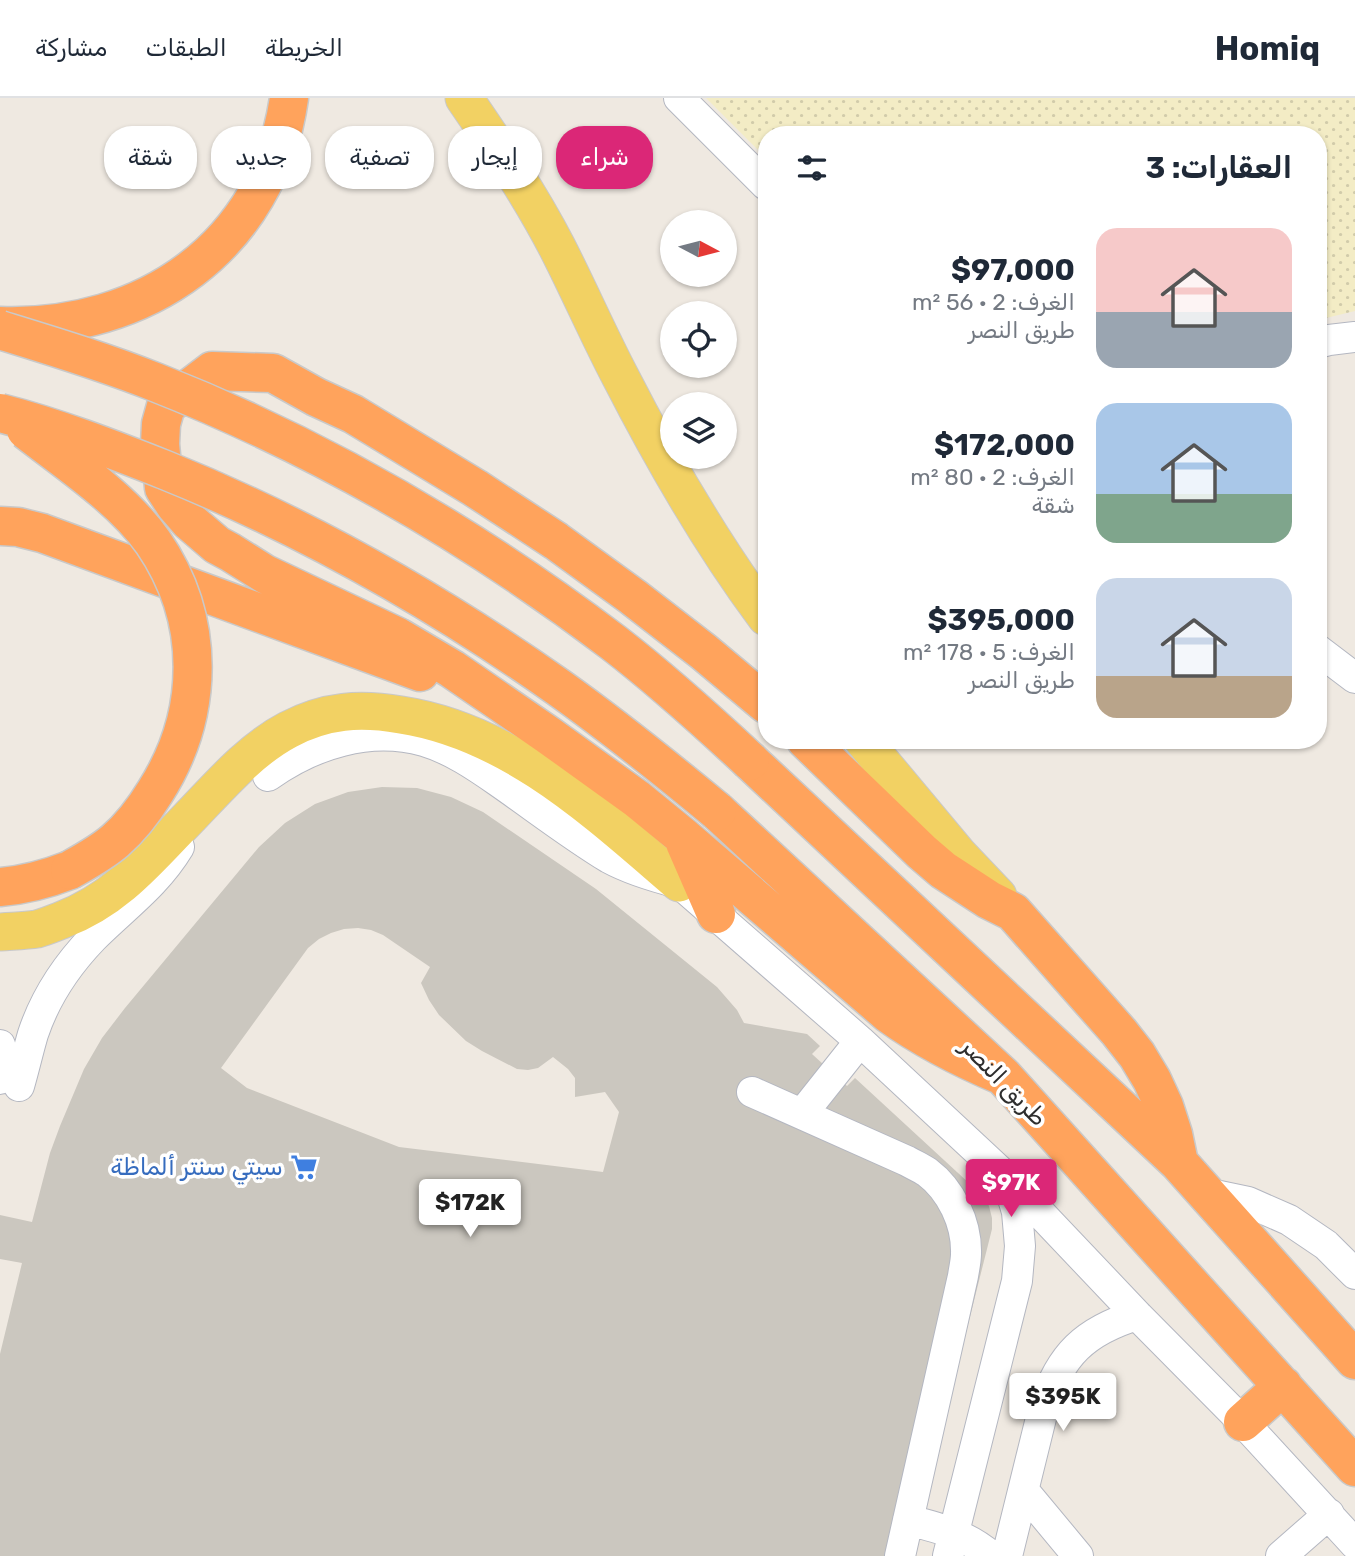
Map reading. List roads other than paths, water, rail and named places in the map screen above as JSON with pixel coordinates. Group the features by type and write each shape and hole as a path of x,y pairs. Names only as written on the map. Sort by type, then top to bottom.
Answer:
{"highway":[{"path":"0,328 54,325 120,308 151,295 198,264 230,233 267,177 279,146 289,98"},
{"path":"0,328 155,382 317,454 395,496 471,542 596,629 685,701 1179,1163 1355,1360"},
{"path":"758,697 633,597 556,541 353,414 273,373 212,370 166,405 160,444 164,488 189,521 217,545 255,568 398,636 452,669 592,765 681,835 889,1014 944,1049 1003,1076"},
{"path":"0,887 45,880 71,870 94,857 135,821 166,775 177,751 186,725 193,670 186,615 178,589 167,565 144,530 115,500 4,414"},
{"name":"طريق النصر","path":"4,414 113,450 204,486 316,540 389,579 475,631 559,687 639,747 717,811 1003,1076 1355,1467"},
{"path":"0,526 42,533 413,669 504,706"},
{"path":"815,749 943,870 1013,912 1119,1032 1137,1055 1164,1106 1179,1163"},
{"path":"681,835 716,914"},
{"path":"1243,1422 1283,1386"}],"main road":[{"path":"464,98 500,150 556,245 663,458 706,530 758,605"},
{"path":"0,932 38,929 79,914 113,893 140,870 251,755 303,722 363,710 419,718 485,741 527,764 587,806 679,883"},
{"path":"871,749 959,855 1013,912"}],"street":[{"path":"679,98 758,177"},
{"path":"1327,341 1355,337"},
{"path":"1327,657 1355,677"},
{"path":"268,776 308,751 331,743 377,736 425,741 462,758 486,773 610,858 644,873 679,883 860,1041 1007,1178 1243,1422 1355,1544"},
{"path":"10,1083 52,992 64,973 94,938 153,882 173,856 204,803"},
{"path":"802,1114 860,1041"},
{"path":"0,1045 10,1083"},
{"path":"752,1092 908,1161 928,1173 944,1189 957,1208 964,1230 966,1253 963,1276 900,1556"},
{"path":"951,1544 1017,1281 1020,1246 1017,1212 1007,1178"},
{"path":"1205,1193 1248,1202 1289,1220 1326,1245 1355,1274"},
{"path":"1007,1556 1051,1384 1062,1364 1094,1332 1137,1315"},
{"path":"1024,1491 1078,1556"},
{"path":"1281,1556 1329,1514"},
{"path":"908,1520 951,1544 977,1544 991,1556"}],"place":[{"name":"سيتي سنتر ألماظة","path":"304,1167"}]}
